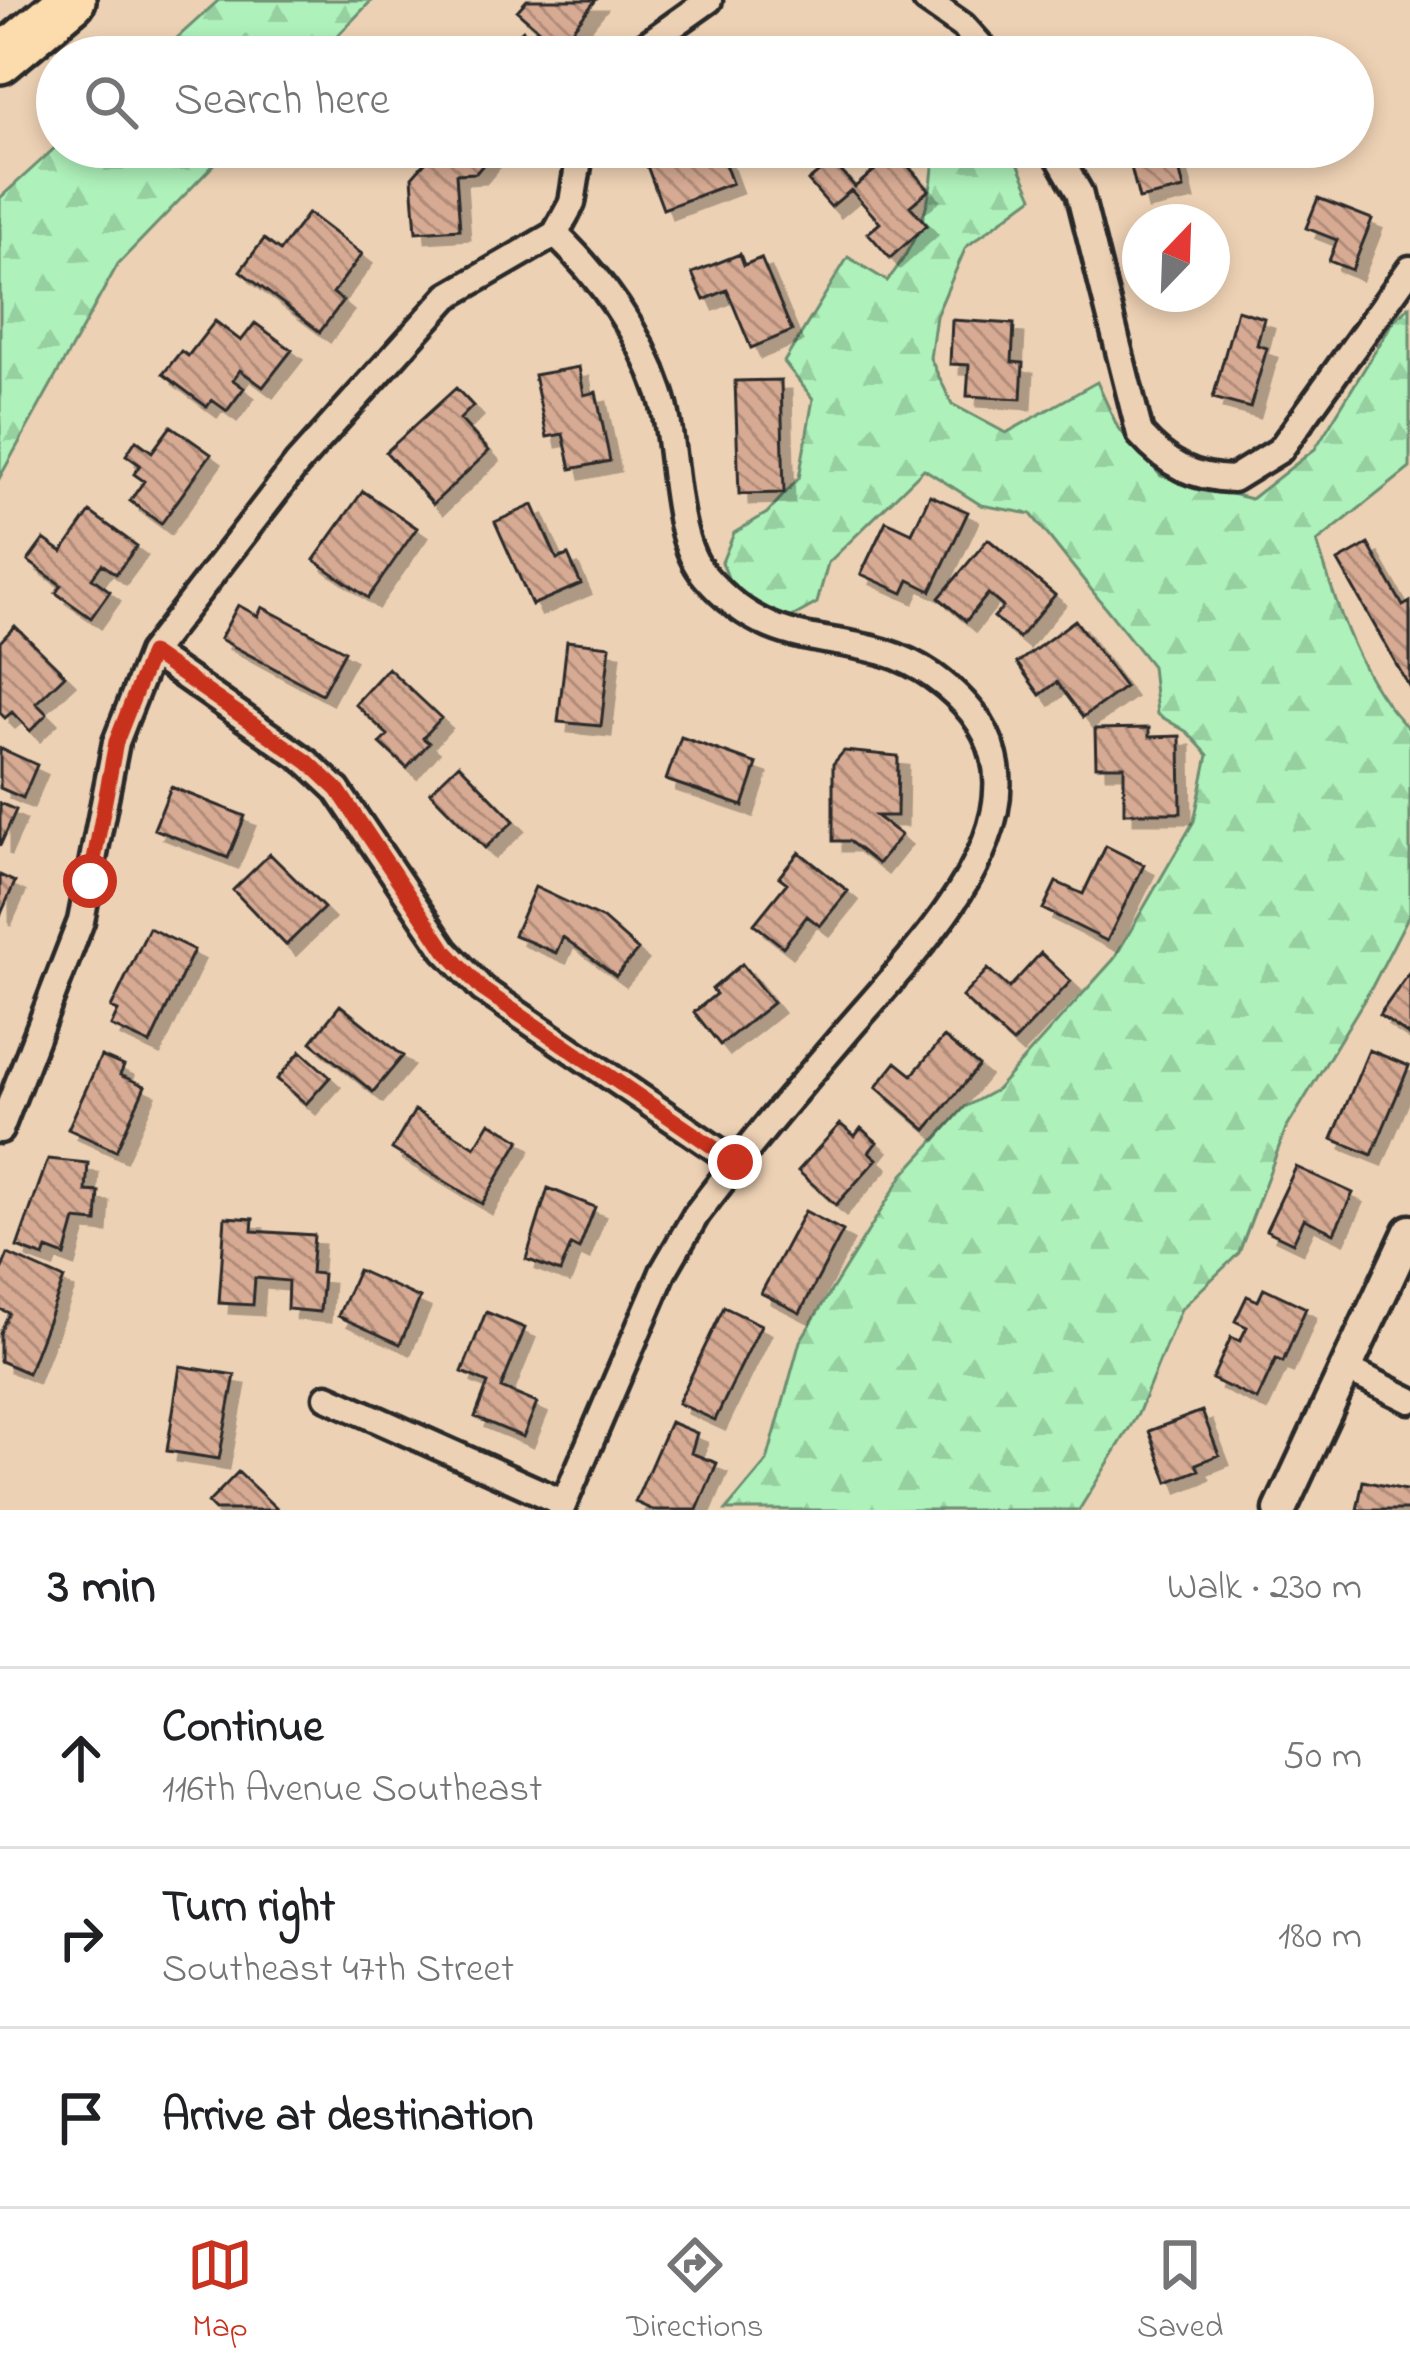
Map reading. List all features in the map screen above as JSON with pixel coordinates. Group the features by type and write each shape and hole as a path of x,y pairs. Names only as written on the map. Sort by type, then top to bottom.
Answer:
{"highway":[{"path":"0,60 72,0"}],"street":[{"path":"658,36 709,0"},
{"path":"926,0 972,36"},
{"path":"0,1130 81,921 116,742 151,653 297,464 448,296 555,234 572,203 578,168"},
{"path":"1064,168 1084,209 1140,434 1161,458 1186,472 1233,479 1280,450 1410,269"},
{"path":"327,1397 563,1506 663,1271 735,1162 958,901 988,840 996,760 986,732 968,706 931,675 868,647 785,635 754,619 700,571 687,536 661,393 608,291 555,234"},
{"path":"151,653 308,762 338,790 445,950 482,989 735,1162"},
{"path":"1280,1510 1410,1231"},
{"path":"1345,1368 1410,1400"}],"green space":[{"path":"219,0 372,0 337,36 179,36"},
{"path":"36,165 211,168 118,264 0,477 0,198"},
{"path":"932,168 1020,168 1033,197 966,247 936,316 930,358 952,404 1006,433 1097,382 1118,428 1161,476 1251,499 1315,449 1395,319 1410,306 1410,468 1317,542 1364,666 1410,730 1410,913 1372,987 1285,1131 1239,1253 1181,1309 1138,1414 1079,1510 726,1510 767,1461 800,1341 903,1175 965,1107 996,1090 1114,959 1194,821 1208,755 1187,732 1157,714 1152,666 1031,514 981,505 924,469 828,563 817,603 783,622 733,591 722,562 734,533 767,513 799,478 813,399 784,362 848,257 887,281 923,218"}],"building":[{"path":"527,0 596,0 567,36 545,36 517,11"},
{"path":"420,168 480,168 476,173 456,174 460,229 416,232 412,177"},
{"path":"648,168 726,168 732,183 663,209"},
{"path":"824,168 838,168 855,187 877,168 910,168 929,190 910,206 927,225 890,258 868,233 880,223 851,190 831,207 808,181"},
{"path":"1131,168 1179,168 1184,189 1139,199"},
{"path":"1318,198 1372,219 1352,270 1329,261 1337,240 1306,228"},
{"path":"308,213 362,254 333,293 343,301 320,332 240,271 264,239 280,251"},
{"path":"740,254 744,265 761,258 792,331 751,348 727,290 704,300 692,273"},
{"path":"1237,310 1264,318 1257,345 1267,348 1250,408 1213,398"},
{"path":"952,320 1014,324 1012,362 1023,363 1021,399 967,396 969,365 950,364"},
{"path":"215,321 241,341 255,323 292,350 263,387 240,370 233,380 244,388 227,411 212,400 207,407 163,374 181,351 188,356"},
{"path":"579,367 584,395 596,392 610,461 571,469 563,434 547,437 534,375"},
{"path":"781,380 784,493 739,494 735,381"},
{"path":"456,388 473,406 460,419 489,451 433,504 386,452"},
{"path":"171,426 211,454 161,524 130,501 144,481 134,474 140,465 126,455 136,440 152,452"},
{"path":"363,491 417,528 368,598 314,560"},
{"path":"930,495 968,512 931,591 909,580 903,593 861,574 886,521 912,533"},
{"path":"533,505 557,559 568,555 581,584 532,605 495,522"},
{"path":"90,512 137,546 116,574 102,564 92,578 110,591 91,618 56,593 61,585 28,561 44,539 62,552"},
{"path":"988,539 1055,595 1019,638 994,617 1003,607 988,594 966,621 939,598"},
{"path":"1368,544 1403,606 1410,602 1410,688 1338,561"},
{"path":"238,605 258,616 262,607 345,651 322,694 220,639"},
{"path":"1075,620 1125,687 1083,717 1057,682 1040,695 1017,663"},
{"path":"15,626 65,675 36,703 47,714 30,731 12,712 5,718 0,713 0,642"},
{"path":"567,641 610,646 601,726 558,722"},
{"path":"388,668 441,718 423,738 429,743 407,768 380,743 388,735 355,704"},
{"path":"1149,728 1149,737 1180,736 1181,813 1124,813 1124,766 1096,766 1095,729"},
{"path":"681,737 757,764 743,806 666,780"},
{"path":"0,748 37,765 23,798 0,788"},
{"path":"844,751 898,756 897,816 876,816 901,835 878,864 849,841 833,841 833,764"},
{"path":"459,764 514,821 485,848 430,792"},
{"path":"171,787 245,816 228,858 154,829"},
{"path":"0,803 16,810 0,846"},
{"path":"1106,846 1144,865 1107,941 1043,909 1056,882 1083,894"},
{"path":"799,852 848,891 820,926 807,916 783,947 754,924 787,883 779,877"},
{"path":"270,854 324,908 286,945 233,890"},
{"path":"0,875 15,882 0,916"},
{"path":"535,887 603,919 638,950 616,976 563,937 556,953 514,935"},
{"path":"149,928 194,950 150,1044 111,1026 118,1011 111,1008"},
{"path":"1041,953 1071,981 1013,1043 962,997 988,969 1009,988"},
{"path":"742,964 773,1003 720,1045 694,1012"},
{"path":"1410,972 1410,1036 1379,1015"},
{"path":"340,1005 403,1056 373,1092 311,1042"},
{"path":"944,1037 979,1066 926,1130 876,1087 896,1062 912,1075"},
{"path":"1369,1050 1409,1066 1372,1155 1332,1139"},
{"path":"301,1051 330,1077 306,1104 277,1079"},
{"path":"101,1056 124,1066 120,1075 145,1086 116,1151 68,1129"},
{"path":"415,1110 475,1147 490,1122 520,1140 482,1204 392,1149"},
{"path":"840,1124 855,1136 861,1128 877,1142 869,1152 877,1159 836,1205 798,1171"},
{"path":"48,1159 88,1163 86,1191 99,1192 97,1222 75,1220 65,1256 47,1249 44,1257 17,1247"},
{"path":"1296,1167 1353,1193 1334,1233 1304,1219 1293,1243 1266,1230"},
{"path":"548,1188 595,1207 579,1249 571,1245 560,1272 526,1259"},
{"path":"805,1211 843,1231 800,1313 761,1293"},
{"path":"225,1217 253,1219 252,1231 314,1235 311,1273 323,1274 320,1312 287,1309 288,1281 255,1278 253,1305 219,1303"},
{"path":"8,1254 64,1279 28,1373 0,1361 0,1333 9,1313 0,1309 0,1273"},
{"path":"358,1270 420,1298 400,1344 338,1316"},
{"path":"1264,1288 1306,1308 1283,1362 1276,1359 1257,1400 1212,1379 1231,1337 1240,1341 1247,1327 1235,1321 1247,1296 1258,1301"},
{"path":"724,1307 761,1325 715,1420 678,1403"},
{"path":"486,1312 525,1328 501,1388 537,1403 523,1437 475,1417 488,1383 462,1372"},
{"path":"180,1366 235,1375 219,1459 167,1451"},
{"path":"1202,1411 1219,1455 1196,1464 1199,1470 1168,1482 1149,1431"},
{"path":"670,1422 697,1433 691,1453 717,1463 697,1510 653,1510 635,1502"},
{"path":"238,1472 278,1510 215,1510 208,1503"},
{"path":"1363,1481 1410,1491 1410,1510 1357,1510"}],"route":[{"path":"90,881 116,742 151,653 308,762 338,790 364,822 445,950 482,989 735,1162"}]}
